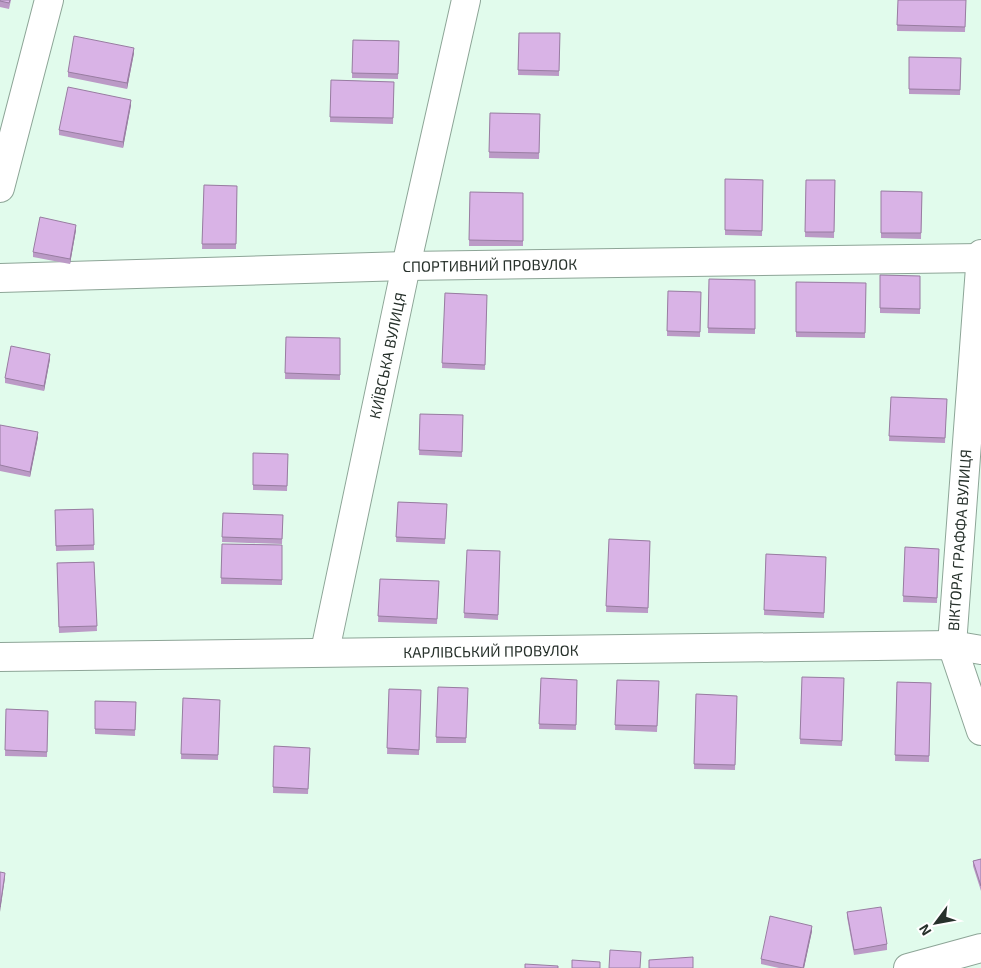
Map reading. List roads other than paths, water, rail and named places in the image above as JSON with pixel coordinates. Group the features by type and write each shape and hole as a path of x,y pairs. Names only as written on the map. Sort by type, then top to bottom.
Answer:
{"street":[{"path":"0,188 48,0"},
{"name":"КИЇВСЬКА ВУЛИЦЯ","path":"325,651 406,266 466,0"},
{"name":"ВІКТОРА ГРАФФА ВУЛИЦЯ","path":"981,254 952,645 981,731"},
{"name":"СПОРТИВНИЙ ПРОВУЛОК","path":"0,278 406,266 981,258"},
{"name":"КАРЛІВСЬКИЙ ПРОВУЛОК","path":"0,657 325,651 952,645 981,650"},
{"path":"908,968 981,948"}]}
